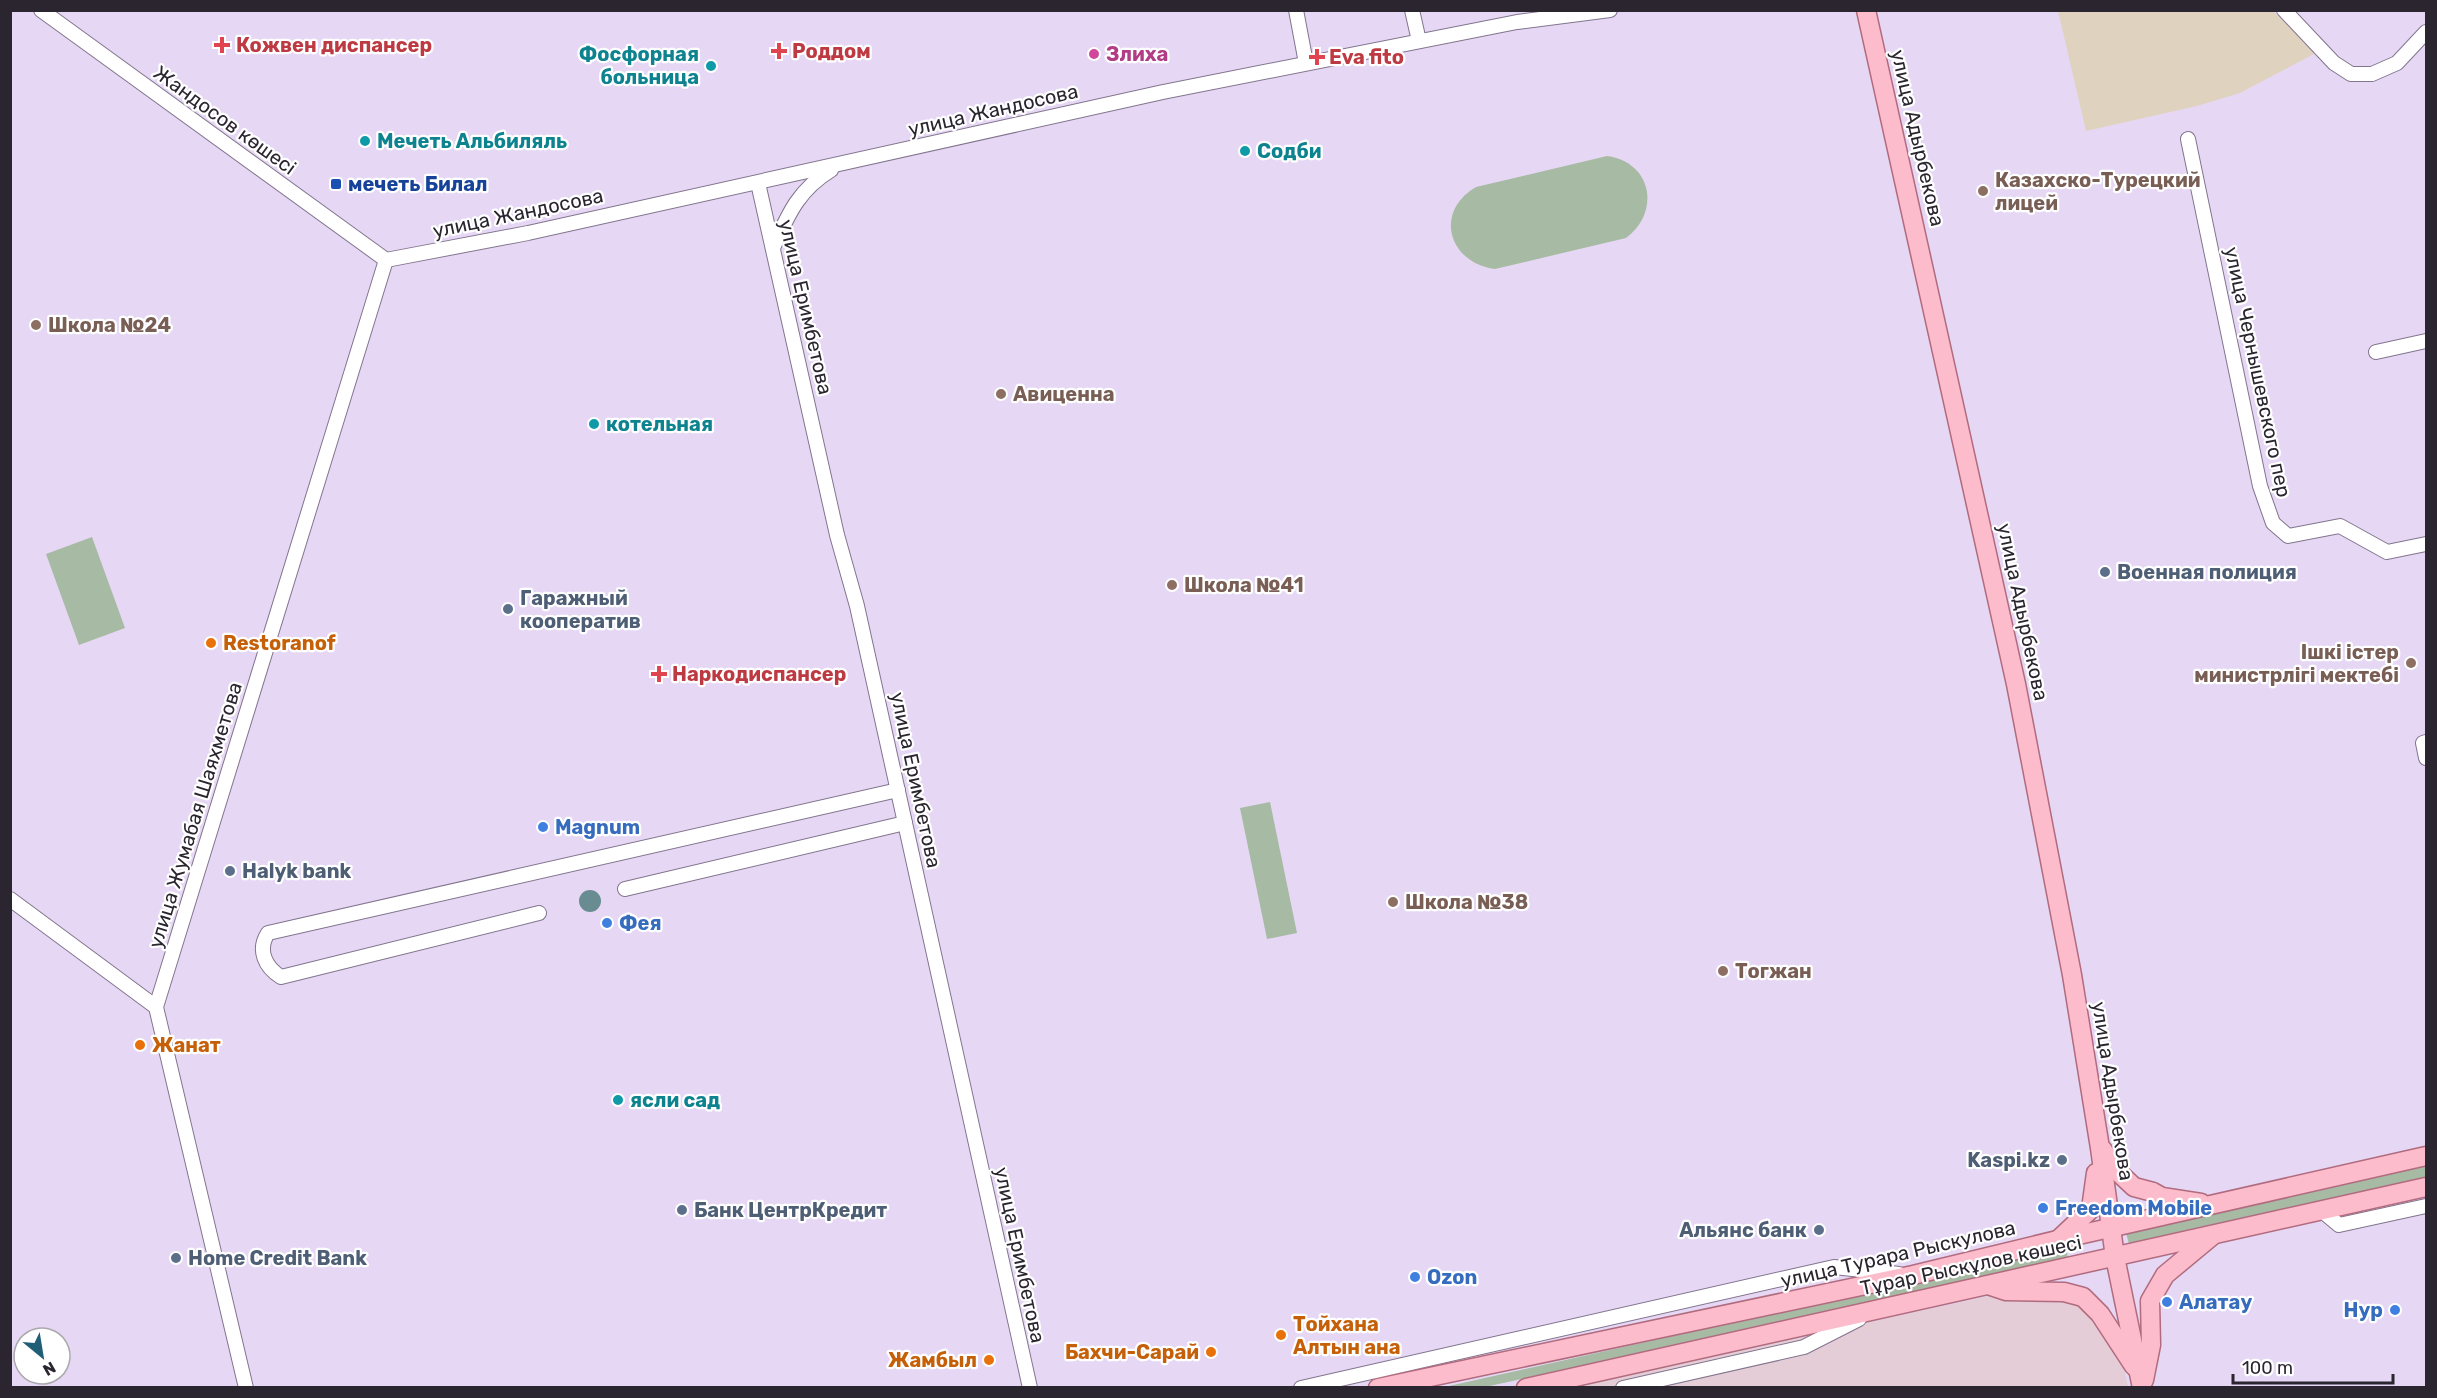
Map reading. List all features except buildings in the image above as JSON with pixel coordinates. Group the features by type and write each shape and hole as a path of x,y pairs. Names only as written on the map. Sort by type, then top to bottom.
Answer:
{"main road":[{"name":"улица Адырбекова","path":"1866,10 2016,684 2072,975 2101,1151 2110,1228 2141,1383"},
{"path":"2101,1151 2134,1187 2162,1197 2215,1204"},
{"path":"2055,1241 2091,1209 2094,1179 2101,1151"},
{"name":"улица Турара Рыскулова","path":"1378,1388 1913,1275 2427,1156"},
{"name":"Тұрар Рыскұлов көшесі","path":"1526,1388 1880,1307 2427,1187"},
{"path":"2141,1383 2151,1345 2150,1301 2165,1275 2214,1235"},
{"path":"1987,1285 2006,1291 2064,1292 2083,1297 2100,1314 2141,1383"}],"street":[{"name":"Жандосов көшесі","path":"41,10 386,260"},
{"path":"1296,10 1306,63"},
{"path":"1412,10 1419,41"},
{"path":"2284,10 2334,63 2351,74 2372,74 2397,63 2427,32"},
{"name":"улица Жандосова","path":"386,260 528,233 1163,92 1419,41 1514,16 1608,11"},
{"name":"улица Чернышевского пер","path":"2188,139 2260,486 2273,523 2288,536 2340,526 2387,552 2427,543"},
{"path":"773,248 800,195 816,179 843,163"},
{"name":"улица Еримбетова","path":"758,183 837,535 857,606 1030,1388"},
{"name":"улица Жумабая Шаяхметова","path":"156,1007 386,260"},
{"path":"2376,352 2427,341"},
{"path":"2427,742 2423,743 2427,758"},
{"path":"539,913 281,977 272,971 262,950 263,941 268,933 898,789"},
{"path":"625,889 905,823"},
{"path":"10,899 156,1007 246,1388"},
{"path":"2321,1210 2339,1225 2427,1206"},
{"path":"1301,1388 1834,1267 1913,1275"},
{"path":"1623,1388 1803,1347 1880,1307"}],"shaded area":[{"path":"2058,11 2273,11 2316,53 2240,93 2197,106 2086,131"},
{"path":"1607,156 1622,160 1634,168 1642,178 1646,190 1647,202 1644,215 1637,227 1626,238 1495,269 1479,265 1457,247 1452,235 1451,222 1454,210 1463,197 1476,187"},
{"path":"92,537 125,628 79,645 46,554"},
{"path":"1270,802 1297,933 1267,939 1240,808"},
{"path":"590,890 598,893 601,901 598,909 590,912 582,909 579,901 582,893"},
{"path":"2426,1166 2426,1178 2129,1244 2126,1233"},
{"path":"2066,1248 2068,1258 1485,1387 1440,1388"},
{"path":"2070,1290 2114,1322 2128,1387 1587,1388 1586,1384 1998,1294"}],"place":[{"name":"Кожвен диспансер","path":"222,45"},
{"name":"Роддом","path":"779,51"},
{"name":"Злиха","path":"1094,54"},
{"name":"Eva fito","path":"1317,57"},
{"name":"Фосфорная больница","path":"711,66"},
{"name":"Мечеть Альбиляль","path":"365,141"},
{"name":"Содби","path":"1245,151"},
{"name":"мечеть Билал","path":"336,184"},
{"name":"Казахско-Турецкий лицей","path":"1983,191"},
{"name":"Школа №24","path":"36,325"},
{"name":"Авиценна","path":"1001,394"},
{"name":"котельная","path":"594,424"},
{"name":"Военная полиция","path":"2105,572"},
{"name":"Школа №41","path":"1172,585"},
{"name":"Гаражный кооператив","path":"508,609"},
{"name":"Restoranof","path":"211,643"},
{"name":"Ішкі істер министрлігі мектебі","path":"2411,663"},
{"name":"Наркодиспансер","path":"659,674"},
{"name":"Magnum","path":"543,827"},
{"name":"Halyk bank","path":"230,871"},
{"name":"Школа №38","path":"1393,902"},
{"name":"Фея","path":"607,923"},
{"name":"Тогжан","path":"1723,971"},
{"name":"Жанат","path":"140,1045"},
{"name":"ясли сад","path":"618,1100"},
{"name":"Kaspi.kz","path":"2062,1160"},
{"name":"Freedom Mobile","path":"2043,1208"},
{"name":"Банк ЦентрКредит","path":"682,1210"},
{"name":"Альянс банк","path":"1819,1230"},
{"name":"Home Credit Bank","path":"176,1258"},
{"name":"Ozon","path":"1415,1277"},
{"name":"Алатау","path":"2167,1302"},
{"name":"Нур","path":"2395,1310"},
{"name":"Тойхана Алтын ана","path":"1281,1335"},
{"name":"Бахчи-Сарай","path":"1211,1352"},
{"name":"Жамбыл","path":"989,1360"}]}
